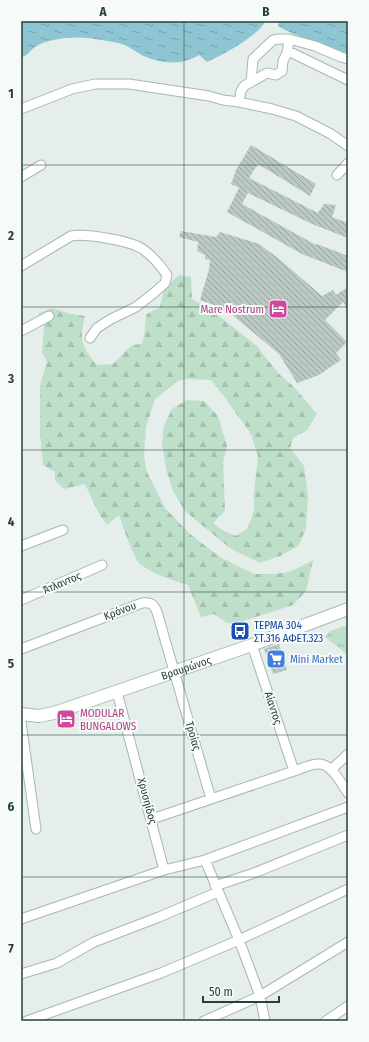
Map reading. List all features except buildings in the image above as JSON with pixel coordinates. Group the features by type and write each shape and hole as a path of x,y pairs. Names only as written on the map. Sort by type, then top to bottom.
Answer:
{"main road":[{"name":"Βραυρώνος","path":"21,714 39,716 54,713 252,645 348,609"}],"street":[{"path":"251,82 253,59 273,40 279,38 315,46 348,59"},
{"path":"239,102 241,91 244,86 267,73 276,75 282,71 289,39"},
{"path":"287,53 288,51 348,80"},
{"path":"21,110 72,90 95,84 129,84 209,96 272,109 296,116 331,134 348,146"},
{"path":"337,175 348,163"},
{"path":"21,177 41,165"},
{"path":"21,266 72,236 79,235 133,244 143,249 163,269 167,275 165,283 136,307 111,319 97,328 90,338"},
{"path":"21,331 49,316"},
{"path":"21,546 63,530"},
{"name":"Άτλαντος","path":"21,600 102,565"},
{"name":"Κρόνου","path":"21,649 142,603 149,602 154,605 157,612 175,672"},
{"name":"Αίαντος","path":"252,645 294,771"},
{"name":"Τροίας","path":"175,672 211,799"},
{"name":"Χρυσηίδος","path":"117,692 152,819 164,870"},
{"path":"21,722 36,829"},
{"path":"331,770 348,754"},
{"path":"152,819 318,764 324,765 331,770 348,793"},
{"path":"21,919 164,870 205,860 348,807"},
{"path":"21,974 57,963 94,942 159,917 217,889 348,835"},
{"path":"205,860 239,940 260,996 265,1021"},
{"path":"27,1021 161,973 239,940 348,889"},
{"path":"204,1021 260,996 348,942"},
{"path":"326,1021 348,1006"}],"green space":[{"path":"179,275 191,277 192,299 210,309 256,345 279,374 294,387 317,414 307,430 293,438 290,448 304,466 308,496 306,529 298,546 280,556 260,563 231,549 185,511 173,491 166,469 162,444 164,425 172,409 187,400 204,401 218,416 227,446 223,462 225,511 213,523 222,530 236,536 248,528 254,510 254,492 258,456 251,434 211,380 187,379 178,381 155,399 146,427 144,456 147,472 165,508 190,534 220,557 254,574 275,574 292,571 313,560 306,591 293,605 240,622 227,623 214,614 201,617 188,585 157,574 145,568 137,561 119,515 107,525 97,510 85,484 64,489 55,480 55,472 43,465 40,433 40,385 47,362 42,352 44,326 39,313 52,308 71,314 85,316 82,337 88,353 97,365 113,364 132,345 142,344 147,314 160,307 164,289"},
{"path":"348,625 348,655 325,637 330,631"}],"water":[{"path":"21,21 266,21 247,39 231,50 207,62 199,55 187,61 166,62 143,56 122,44 88,38 56,39 35,47 21,57"},
{"path":"279,21 348,21 348,57 331,51 278,26"}],"place":[{"name":"Mare Nostrum","path":"278,309"},
{"name":"ΤΕΡΜΑ 304 ΣΤ.316 ΑΦΕΤ.323","path":"240,631"},
{"name":"Mini Market","path":"276,659"},
{"name":"MODULAR BUNGALOWS","path":"66,719"}]}
